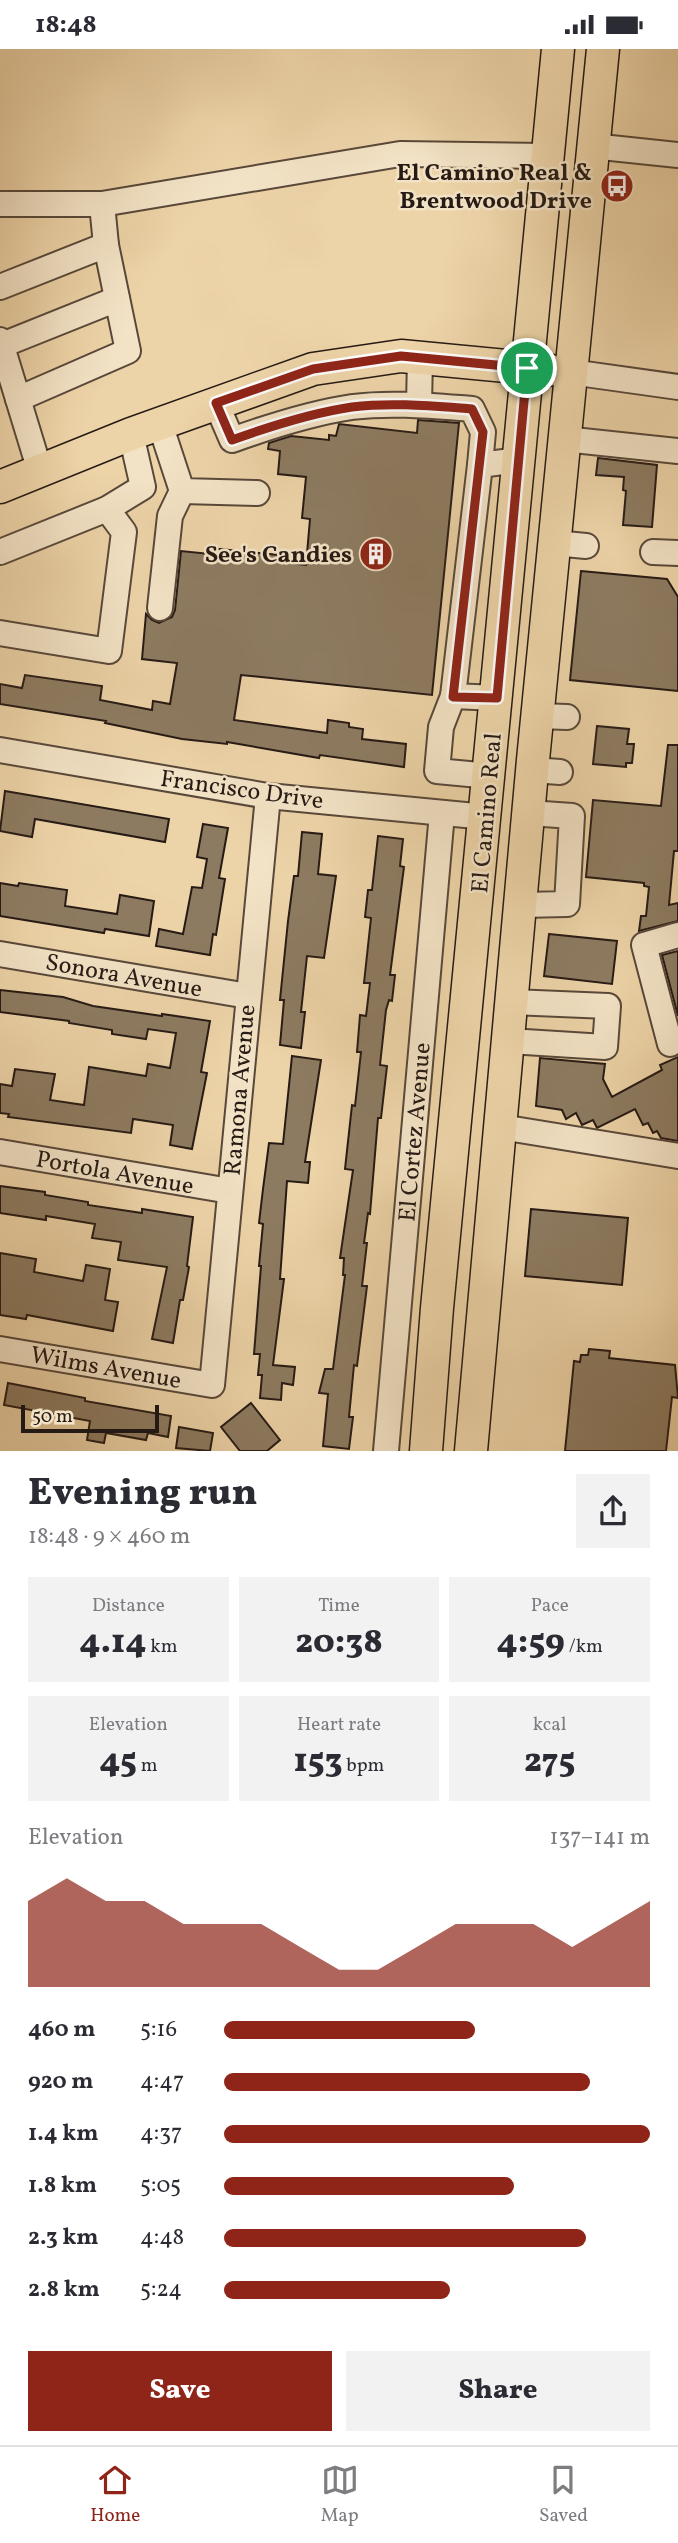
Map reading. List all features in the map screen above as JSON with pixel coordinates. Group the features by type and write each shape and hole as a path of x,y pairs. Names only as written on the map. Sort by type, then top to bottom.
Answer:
{"main road":[{"name":"El Camino Real","path":"426,1451 437,1308 558,49"},
{"name":"El Camino Real","path":"471,1451 529,813 546,771 552,716 554,543 603,49"},
{"path":"0,487 146,429 313,369 401,356 571,372"}],"street":[{"path":"592,146 678,155"},
{"path":"0,204 102,204 400,154 548,156"},
{"path":"18,399 128,351 106,245 102,204"},
{"path":"0,287 106,245"},
{"path":"40,471 1,343 117,299"},
{"path":"419,405 420,358"},
{"path":"571,372 678,387"},
{"path":"216,403 232,440 284,422 353,407 419,405 472,409 483,432 480,465 453,697 441,727 437,771 490,776"},
{"path":"146,429 182,491"},
{"path":"0,552 107,509 143,487 146,429"},
{"path":"564,439 678,451"},
{"path":"480,465 519,460"},
{"path":"182,491 257,493"},
{"path":"160,608 170,516 182,491"},
{"path":"0,633 109,651 124,532 107,509"},
{"path":"554,543 586,546"},
{"path":"653,552 678,553"},
{"path":"453,697 497,698"},
{"name":"Francisco Drive","path":"0,750 268,796 486,817"},
{"name":"Ramona Avenue","path":"212,1385 268,796"},
{"name":"El Cortez Avenue","path":"386,1451 442,813"},
{"path":"521,905 567,904 572,816 529,813"},
{"path":"670,1044 644,945 678,935"},
{"name":"Sonora Avenue","path":"0,954 248,996"},
{"path":"509,1041 606,1047 608,1006 512,1002"},
{"path":"501,1127 678,1156"},
{"name":"Portola Avenue","path":"0,1152 230,1191"},
{"name":"Wilms Avenue","path":"0,1349 212,1385"}],"building":[{"name":"See's Candies","path":"418,420 459,423 432,695 241,675 234,720 327,733 328,720 349,723 349,727 363,729 362,739 406,744 404,767 320,755 319,758 227,742 182,739 105,723 106,721 0,704 0,684 22,688 25,675 102,686 100,700 152,710 153,701 170,704 177,663 142,659 146,614 159,623 172,617 175,610 181,551 210,554 211,548 279,555 278,562 306,565 310,519 302,518 306,477 278,474 280,451 268,449 269,443 291,436 329,440 329,435 336,436 339,424 417,433"},
{"path":"598,458 657,465 652,527 623,525 626,491 623,490 624,477 596,475"},
{"path":"581,571 667,579 678,597 678,691 570,680"},
{"path":"597,726 629,729 627,744 634,744 632,763 626,763 626,767 593,764"},
{"path":"668,745 678,745 678,851 674,851 669,905 678,903 678,921 639,931 641,916 646,916 649,887 644,886 644,883 586,877 593,800 661,806"},
{"path":"5,791 169,819 165,842 35,819 32,837 0,831"},
{"path":"203,824 228,828 219,878 225,879 210,955 156,946 159,929 183,934 192,887 202,888 207,859 197,857"},
{"path":"302,832 322,834 318,874 336,876 324,958 307,956 301,1012 305,1012 301,1048 280,1045 284,1000 280,1000 288,921 294,876 298,876"},
{"path":"378,836 403,839 400,866 404,867 390,975 395,975 392,1001 389,1000 386,1010 380,1065 387,1066 381,1118 378,1118 370,1214 368,1213 364,1243 367,1243 362,1286 367,1286 357,1366 354,1365 349,1449 323,1446 328,1394 319,1393 325,1369 333,1369 345,1275 344,1258 340,1258 353,1170 345,1169 361,1052 357,1052 360,1015 366,1016 370,983 364,983 371,918 365,917 368,890 372,890"},
{"path":"0,883 67,890 65,906 117,914 120,895 154,901 149,936 105,929 104,933 0,916"},
{"path":"549,934 617,941 612,984 544,976"},
{"path":"678,951 678,1016 662,955"},
{"path":"0,990 63,997 93,1006 210,1021 201,1072 207,1073 192,1149 170,1145 173,1125 133,1119 131,1133 8,1117 9,1114 0,1113 0,1084 12,1086 15,1069 55,1074 50,1100 84,1105 89,1067 146,1076 148,1064 170,1068 176,1033 148,1029 146,1039 112,1034 112,1030 69,1021 0,1012"},
{"path":"292,1056 321,1060 305,1162 310,1162 308,1183 287,1181 280,1279 284,1279 273,1365 295,1367 293,1385 282,1383 281,1400 260,1398 260,1354 254,1354 261,1266 263,1224 259,1223 263,1189 269,1143 283,1144"},
{"path":"678,1057 678,1141 661,1138 657,1131 653,1133 648,1123 643,1125 635,1109 597,1128 593,1120 582,1125 576,1113 566,1119 562,1110 536,1106 540,1058 605,1064 603,1079 612,1097 662,1070 660,1065"},
{"path":"0,1186 45,1192 45,1195 88,1202 88,1205 142,1213 142,1209 193,1217 189,1267 173,1343 152,1339 167,1267 118,1260 121,1242 92,1238 95,1224 46,1216 46,1220 0,1213"},
{"path":"531,1209 628,1218 622,1285 525,1276"},
{"path":"0,1253 36,1259 34,1272 83,1281 86,1265 110,1269 105,1300 118,1302 113,1331 27,1315 26,1319 0,1315"},
{"path":"589,1349 610,1351 609,1358 675,1365 678,1398 672,1397 666,1451 565,1451 574,1361 580,1362 581,1355 588,1355"},
{"path":"8,1383 85,1398 85,1401 171,1416 168,1437 148,1433 146,1440 106,1433 104,1443 87,1440 90,1421 4,1405"},
{"path":"251,1403 280,1440 267,1451 240,1451 221,1427"},
{"path":"179,1427 213,1433 210,1451 176,1448"}],"place":[{"name":"El Camino Real & Brentwood Drive","path":"617,186"},
{"name":"See's Candies","path":"376,554"}],"route":[{"path":"401,356 527,368 497,698 453,697 483,432 472,409 419,405 353,407 284,422 232,440 216,403 313,369 401,356"}]}
